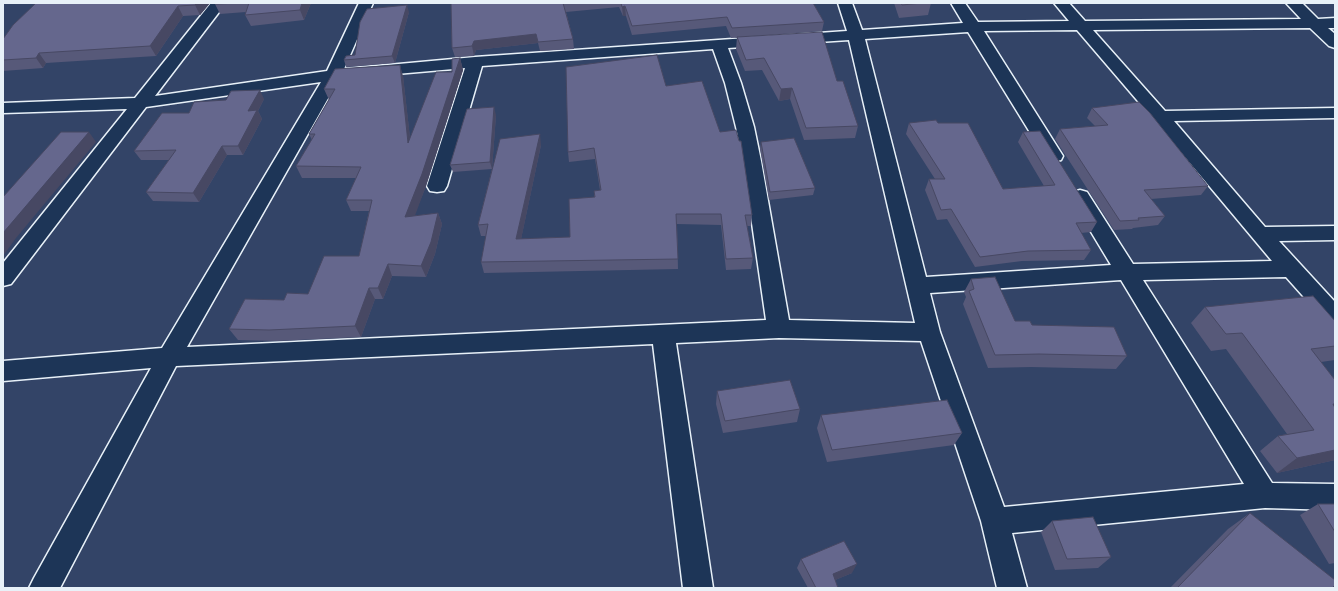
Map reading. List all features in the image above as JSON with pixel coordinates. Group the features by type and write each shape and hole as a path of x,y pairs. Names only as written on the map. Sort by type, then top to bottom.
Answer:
{"street":[{"path":"3,278 219,3"},
{"path":"44,588 169,357 333,75 366,3"},
{"path":"845,3 856,35 929,332 995,521 1012,588"},
{"path":"958,3 1128,272 1265,495"},
{"path":"1061,3 1160,116 1260,234 1335,317"},
{"path":"1293,3 1335,43"},
{"path":"3,108 140,103 333,75 475,62 973,27 1313,22 1335,23"},
{"path":"719,44 733,83 745,127 779,329"},
{"path":"437,186 475,62"},
{"path":"1160,116 1335,113"},
{"path":"1260,234 1335,234"},
{"path":"918,286 1128,272 1292,269"},
{"path":"3,371 169,357 779,329 929,332"},
{"path":"662,335 698,588"},
{"path":"995,521 1265,495 1335,497"}],"building":[{"path":"36,3 197,3 195,5 178,6 150,46 39,53 36,58 3,60 3,39 13,25"},
{"path":"216,3 240,3 215,4"},
{"path":"249,3 302,3 300,10 245,15"},
{"path":"451,3 563,3 573,39 538,42 536,34 474,41 472,46 452,48"},
{"path":"621,3 813,3 824,22 732,28 727,17 632,26 625,6 622,7"},
{"path":"901,3 922,3 902,5"},
{"path":"407,5 392,56 344,60 346,56 355,55 360,22 367,9"},
{"path":"822,32 837,81 843,81 858,126 806,128 792,88 781,89 764,58 746,60 737,37"},
{"path":"657,55 666,86 702,81 720,132 736,130 739,141 741,141 752,215 745,215 753,258 726,259 721,214 676,214 678,259 481,262 488,224 478,225 500,139 540,134 516,239 570,237 569,199 595,197 594,191 601,190 594,148 568,152 566,67"},
{"path":"460,58 422,174 405,217 438,213 431,242 421,266 388,264 378,288 369,288 355,326 269,330 229,329 245,299 284,300 287,293 308,294 324,256 359,256 372,200 346,200 361,167 296,166 315,134 309,134 335,89 324,89 335,69 400,65 408,143 436,72 452,72 452,59"},
{"path":"260,90 248,111 257,110 238,146 222,146 193,193 146,192 176,150 134,151 162,113 189,113 194,102 226,100 231,91"},
{"path":"1139,102 1150,113 1208,186 1144,190 1165,216 1120,221 1060,129 1108,125 1092,108"},
{"path":"494,107 490,162 450,165 467,109"},
{"path":"936,120 938,123 968,123 1003,189 1055,185 1023,132 1040,131 1097,222 1076,223 1091,250 1028,251 980,257 951,209 941,210 929,179 945,179 909,123"},
{"path":"61,132 89,132 3,233 3,197"},
{"path":"794,138 815,188 770,192 761,142"},
{"path":"995,277 1015,321 1030,321 1032,325 1114,327 1127,356 1039,354 995,355 969,291 974,289 971,279"},
{"path":"1313,296 1335,321 1335,346 1311,349 1335,380 1335,404 1333,404 1335,408 1335,450 1297,458 1278,436 1314,430 1242,333 1226,334 1205,307"},
{"path":"790,380 800,409 725,421 717,391"},
{"path":"947,400 962,433 832,450 821,415"},
{"path":"1318,504 1335,504 1335,532"},
{"path":"1250,513 1335,580 1335,585 1332,588 1177,588"},
{"path":"1093,517 1111,557 1067,559 1052,521"},
{"path":"844,541 857,564 833,574 838,588 816,588 801,559"}]}
